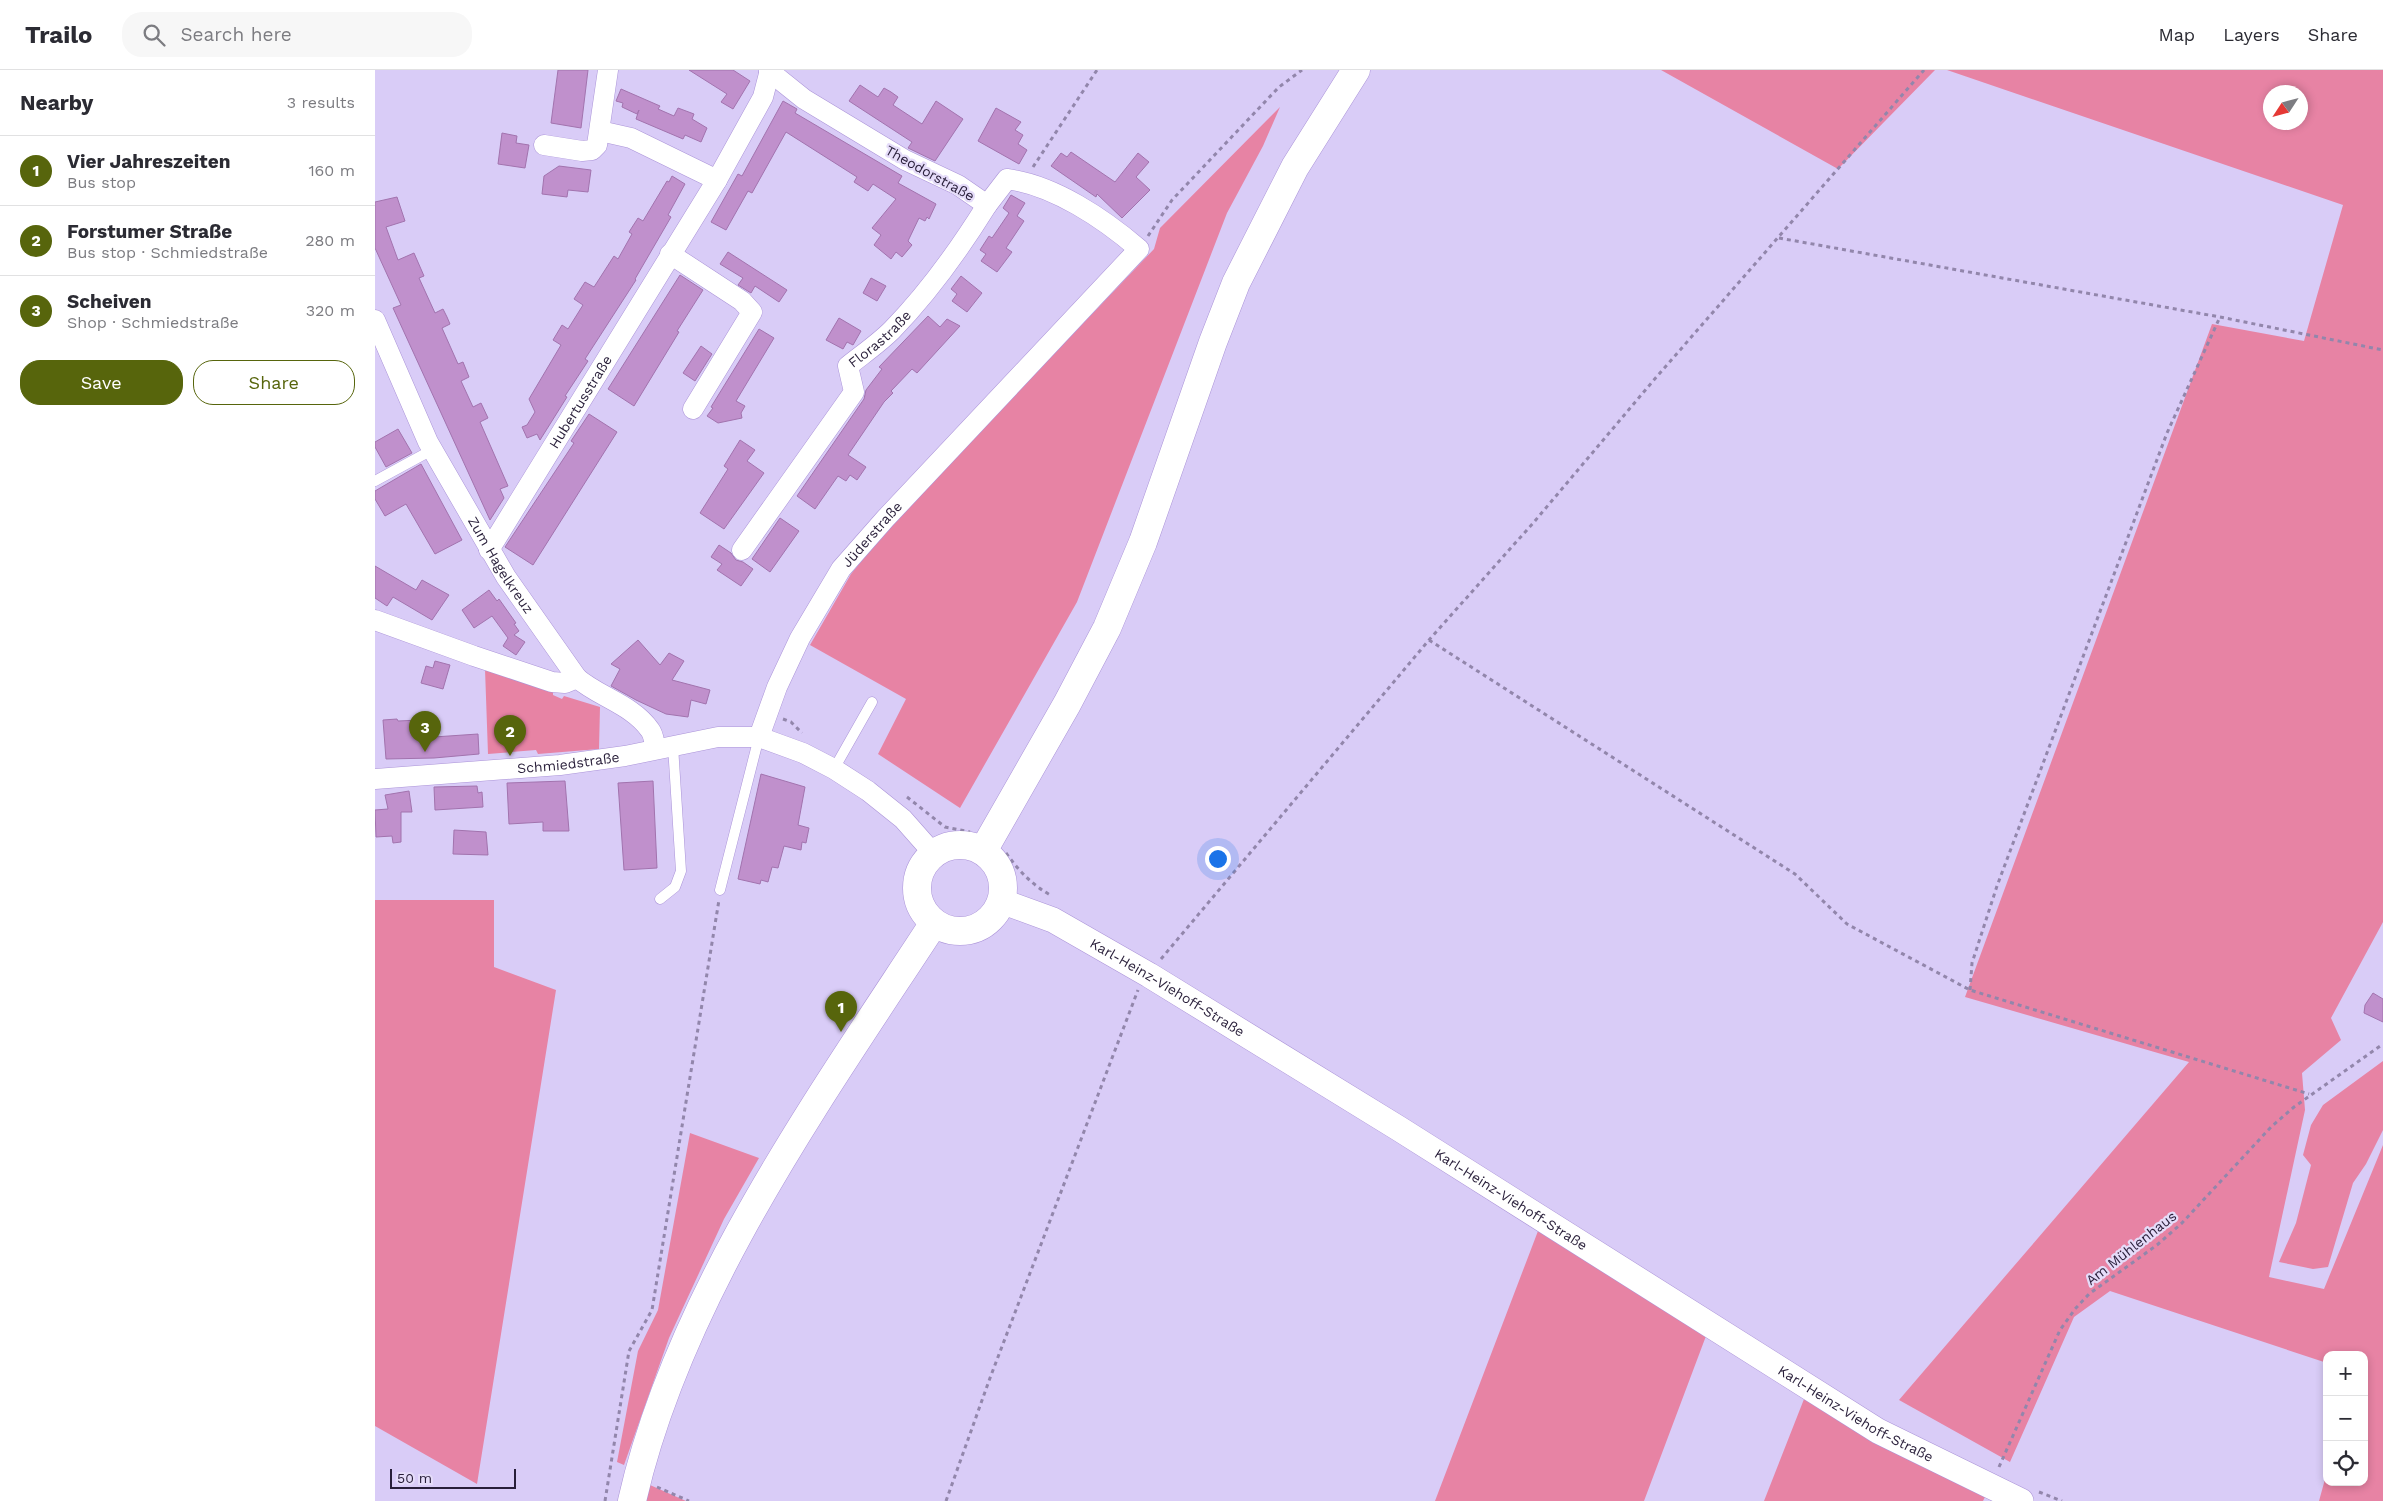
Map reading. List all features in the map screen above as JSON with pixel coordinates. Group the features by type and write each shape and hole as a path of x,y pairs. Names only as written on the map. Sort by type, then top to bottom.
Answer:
{"main road":[{"path":"983,851 1067,704 1107,628 1143,542 1213,342 1236,283 1295,167 1355,70"},
{"path":"957,844 971,845 983,851 994,860 1001,873 1003,887 1001,901 995,913 985,923 973,929 960,931 947,929 935,923 921,908 916,889 918,875 923,863 933,853 944,847 957,844"},
{"path":"634,1489 683,1344 742,1230 811,1112 935,923"}],"street":[{"path":"544,145 581,151 592,150 597,145 608,70"},
{"name":"Theodorstraße","path":"769,71 812,104 905,160 958,185 987,205 1007,179 1023,181"},
{"name":"Hubertusstraße","path":"489,550 717,180 763,97 769,71"},
{"path":"600,131 631,138 717,180"},
{"path":"1023,181 1079,206 1119,231 1139,249"},
{"name":"Florastraße","path":"742,550 854,392 848,366 891,331 917,303 958,251 987,205"},
{"name":"Jüderstraße","path":"759,737 777,687 800,638 841,569 885,519 1139,249"},
{"path":"670,254 743,301 752,312 693,409"},
{"name":"Zum Hagelkreuz","path":"375,320 432,450 489,550 577,678 587,687 641,720 664,748"},
{"path":"375,620 552,682 565,683 577,678"},
{"name":"Schmiedstraße","path":"375,779 560,765 625,756 719,737 759,737 803,753 868,790 903,819 933,853"},
{"name":"Karl-Heinz-Viehoff-Straße","path":"1001,901 1053,920 1149,975 1398,1128 1878,1431 2021,1501"}],"lane":[{"path":"375,481 432,450"},
{"path":"834,769 871,702"},
{"name":"Jüderstraße","path":"721,890 759,737"},
{"path":"660,899 675,887 681,871 664,748"}],"path":[{"path":"1023,181 1097,70"},
{"path":"1139,249 1173,200 1279,87 1302,70"},
{"path":"946,1501 990,1378 1134,995 1429,640 1534,522 1653,381 1924,70"},
{"path":"1778,238 2220,317 2383,350"},
{"path":"1970,990 1972,963 2001,877 2167,432 2220,317"},
{"path":"1429,640 1795,874 1847,924 1970,990 2309,1094"},
{"path":"945,827 961,830"},
{"path":"605,1501 629,1351 652,1310 721,890"},
{"name":"Am Mühlenhaus","path":"1995,1475 2060,1330 2075,1308 2089,1294 2157,1245 2182,1223 2271,1127 2309,1094 2383,1044"},
{"path":"634,1489 689,1501"}],"shaded area":[{"path":"1661,70 1935,70 1838,169"},
{"path":"1947,70 2383,70 2383,922 2331,1018 2341,1040 2302,1073 2305,1110 2269,1277 2324,1289 2383,1145 2383,1501 2319,1501 2323,1486 2368,1486 2368,1351 2323,1351 2323,1362 2110,1291 2074,1317 2010,1462 1899,1400 2189,1062 1965,997 2212,324 2304,341 2343,205"},
{"path":"1280,107 1263,146 1227,213 1077,602 960,808 878,754 906,699 810,645 851,574 890,526 1154,249 1160,228"},
{"path":"485,669 553,692 553,695 562,699 564,696 600,707 599,749 538,754 536,750 488,754"},
{"path":"375,900 494,900 494,967 556,990 477,1484 375,1426"},
{"path":"2383,1061 2383,1130 2366,1164 2353,1183 2328,1267 2313,1269 2279,1262 2296,1223 2311,1165 2303,1155 2311,1125 2323,1105"},
{"path":"690,1133 759,1158 724,1219 669,1338 624,1465 617,1462 638,1351 658,1310"},
{"path":"1538,1231 1706,1336 1644,1501 1435,1501"},
{"path":"1806,1394 1985,1497 1983,1501 1764,1501"},
{"path":"641,1481 686,1501 638,1501"}],"building":[{"path":"558,70 588,70 581,128 551,123"},
{"path":"689,70 733,70 750,81 733,109 721,102 727,94"},
{"path":"860,85 878,97 884,88 891,92 898,97 893,105 922,124 936,101 963,119 935,161 908,148 912,142 849,101"},
{"path":"621,89 660,106 658,109 674,116 678,108 694,114 692,119 707,128 701,142 685,135 683,139 636,119 639,110 637,114 622,107 623,103 616,101"},
{"path":"783,101 797,109 795,113 902,176 898,183 936,204 929,219 927,217 925,221 919,218 908,241 912,245 902,257 896,252 891,259 874,245 881,235 872,228 896,199 873,184 868,191 854,182 857,177 786,132 752,193 748,191 726,230 711,222 738,174 742,176"},
{"path":"996,108 1021,122 1015,130 1023,135 1018,144 1027,150 1019,164 978,141"},
{"path":"502,133 517,136 516,143 529,145 525,168 498,164"},
{"path":"1071,152 1115,182 1138,153 1149,162 1136,177 1150,190 1122,218 1097,194 1096,197 1051,166 1061,153 1067,157"},
{"path":"559,166 591,170 588,192 568,190 567,197 542,194 544,176"},
{"path":"672,176 685,184 668,215 671,217 636,280 585,359 588,361 540,440 537,434 527,438 522,427 527,425 535,412 529,399 561,345 553,340 562,325 568,329 583,305 574,299 585,282 594,287 614,256 618,259 632,234 629,232 638,218 643,221"},
{"path":"1011,195 1025,203 1017,216 1024,221 1006,248 1012,252 997,272 981,261 986,254 980,250 989,236 992,238 1009,213 1003,208"},
{"path":"397,197 405,221 386,227 398,260 414,253 424,276 419,278 435,313 443,309 447,317 450,324 442,328 458,364 463,362 469,377 461,381 473,407 481,403 488,418 480,422 508,486 500,489 504,498 490,520 393,308 401,305 375,248 375,202"},
{"path":"728,252 787,290 779,302 755,286 751,293 738,285 743,278 720,264"},
{"path":"680,275 703,290 634,406 608,389"},
{"path":"961,276 982,293 967,312 952,301 957,294 951,289"},
{"path":"871,278 886,286 877,301 863,293"},
{"path":"928,316 940,327 947,319 960,326 917,373 912,369 891,391 893,393 884,402 848,455 866,467 857,480 850,475 846,481 838,476 815,509 797,496 864,399 866,390 882,369 879,367"},
{"path":"839,318 861,331 853,345 847,342 843,349 826,340"},
{"path":"759,329 774,338 736,401 745,406 741,413 742,418 718,423 707,416"},
{"path":"701,346 712,354 695,381 683,373"},
{"path":"589,414 617,432 533,565 505,547 574,443 571,441"},
{"path":"398,429 412,453 386,467 375,447 375,442"},
{"path":"740,440 755,450 747,461 764,473 724,529 700,513 728,469 724,466"},
{"path":"421,464 462,540 435,554 406,504 385,516 375,499 375,491"},
{"path":"780,518 799,531 770,572 752,559"},
{"path":"719,545 731,553 736,560 743,562 753,569 741,586 717,570 722,564 711,557"},
{"path":"375,566 416,590 422,580 449,595 432,620 393,597 387,606 375,598"},
{"path":"489,590 497,601 499,599 516,623 514,624 519,631 514,635 525,642 516,655 503,646 508,638 492,616 474,628 462,610"},
{"path":"638,640 660,665 669,653 684,661 672,680 710,690 706,704 691,700 688,717 666,714 611,686 620,669 611,664"},
{"path":"435,661 450,665 443,689 421,683 426,666 433,668"},
{"path":"397,719 398,721 420,720 420,734 434,734 434,737 478,734 479,754 434,758 386,759 383,720"},
{"path":"761,774 805,787 798,825 809,828 806,843 802,842 801,850 784,846 778,868 772,867 768,882 761,880 760,884 738,879"},
{"path":"565,781 569,831 543,831 543,822 509,824 507,783"},
{"path":"653,781 657,868 624,870 618,783"},
{"path":"477,786 478,793 482,792 483,807 435,810 434,787"},
{"path":"409,791 412,812 401,812 401,842 393,843 392,836 376,837 375,810 388,809 385,795"},
{"path":"454,830 486,832 488,855 453,854"},
{"path":"2373,993 2383,999 2383,1022 2364,1013 2365,1005"}],"place":[{"name":"Scheiven","path":"425,752"},
{"name":"Forstumer Straße","path":"510,756"},
{"name":"Vier Jahreszeiten","path":"841,1032"}]}
